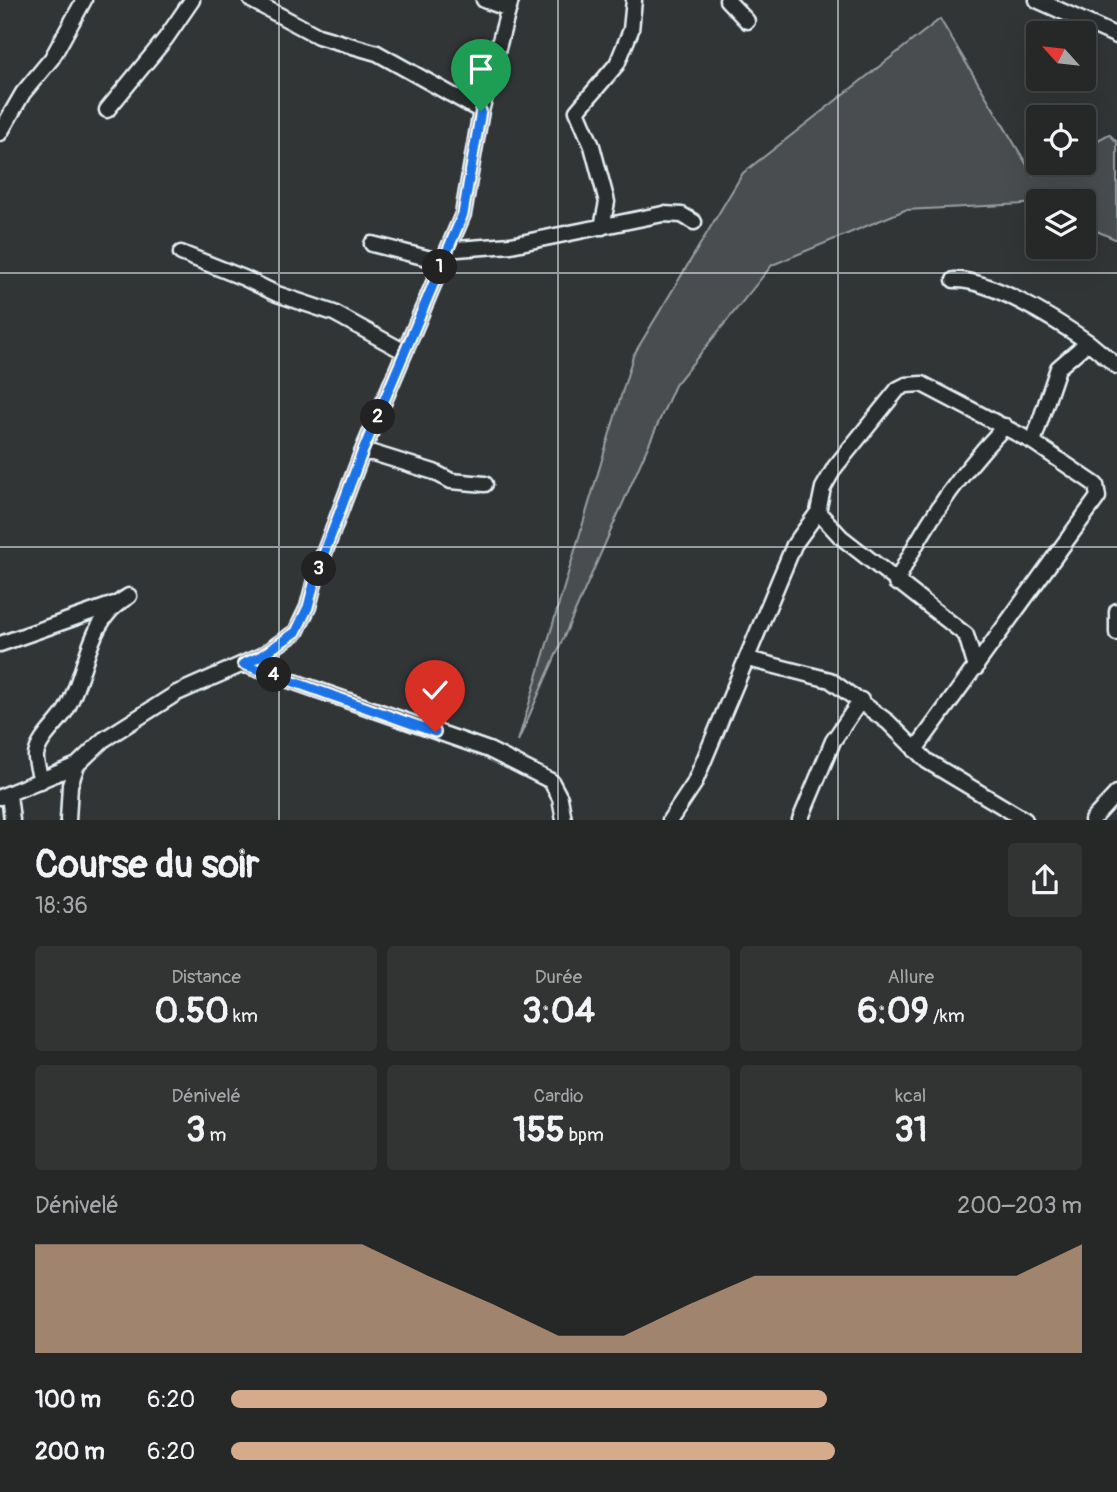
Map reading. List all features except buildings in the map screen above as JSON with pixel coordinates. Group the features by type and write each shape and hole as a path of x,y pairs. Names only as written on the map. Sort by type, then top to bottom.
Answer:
{"street":[{"path":"0,133 23,93 52,58 84,0"},
{"path":"107,110 166,38 192,0"},
{"path":"251,0 318,36 377,53 481,111"},
{"path":"12,820 4,796 77,765 103,740 177,694 261,656 296,632 308,607 317,572 362,453 463,214 481,111 510,4 484,0"},
{"path":"601,227 607,202 592,146 578,111 617,64 631,30 634,0"},
{"path":"727,0 747,21"},
{"path":"1037,0 1117,36"},
{"path":"450,246 457,249 512,245 673,213 694,222"},
{"path":"372,244 443,262"},
{"path":"181,253 276,294 334,313 403,351"},
{"path":"954,280 966,280 994,289 1051,318 1088,342 1117,366"},
{"path":"1033,442 1058,368 1088,342"},
{"path":"670,820 694,785 794,545 818,512 823,488 835,467 898,389 906,385 922,384 1033,442 1096,485 1098,497 915,750"},
{"path":"896,583 910,553 954,484 1005,425"},
{"path":"362,453 373,453 434,472 451,481 485,484"},
{"path":"818,512 841,537 896,583 966,635 976,668"},
{"path":"0,644 114,604 129,596"},
{"path":"41,781 36,755 45,736 67,709 92,636 114,604"},
{"path":"1117,611 1117,633"},
{"path":"748,659 819,675 861,700 927,761 1025,820"},
{"path":"243,664 489,750 551,781 560,797 564,820"},
{"path":"800,820 833,741 861,700"},
{"path":"68,820 70,785 77,765"},
{"path":"1092,820 1117,793"}],"shaded area":[{"path":"940,19 1026,163 1026,175 1096,175 1096,141 1109,134 1117,142 1117,240 1096,231 1096,189 1026,189 1026,204 905,210 772,265 675,385 518,741 633,356 743,173"}],"route":[{"path":"435,732 357,702 243,664 276,647 296,632 308,607 317,572 362,453 463,214 481,111"}]}
